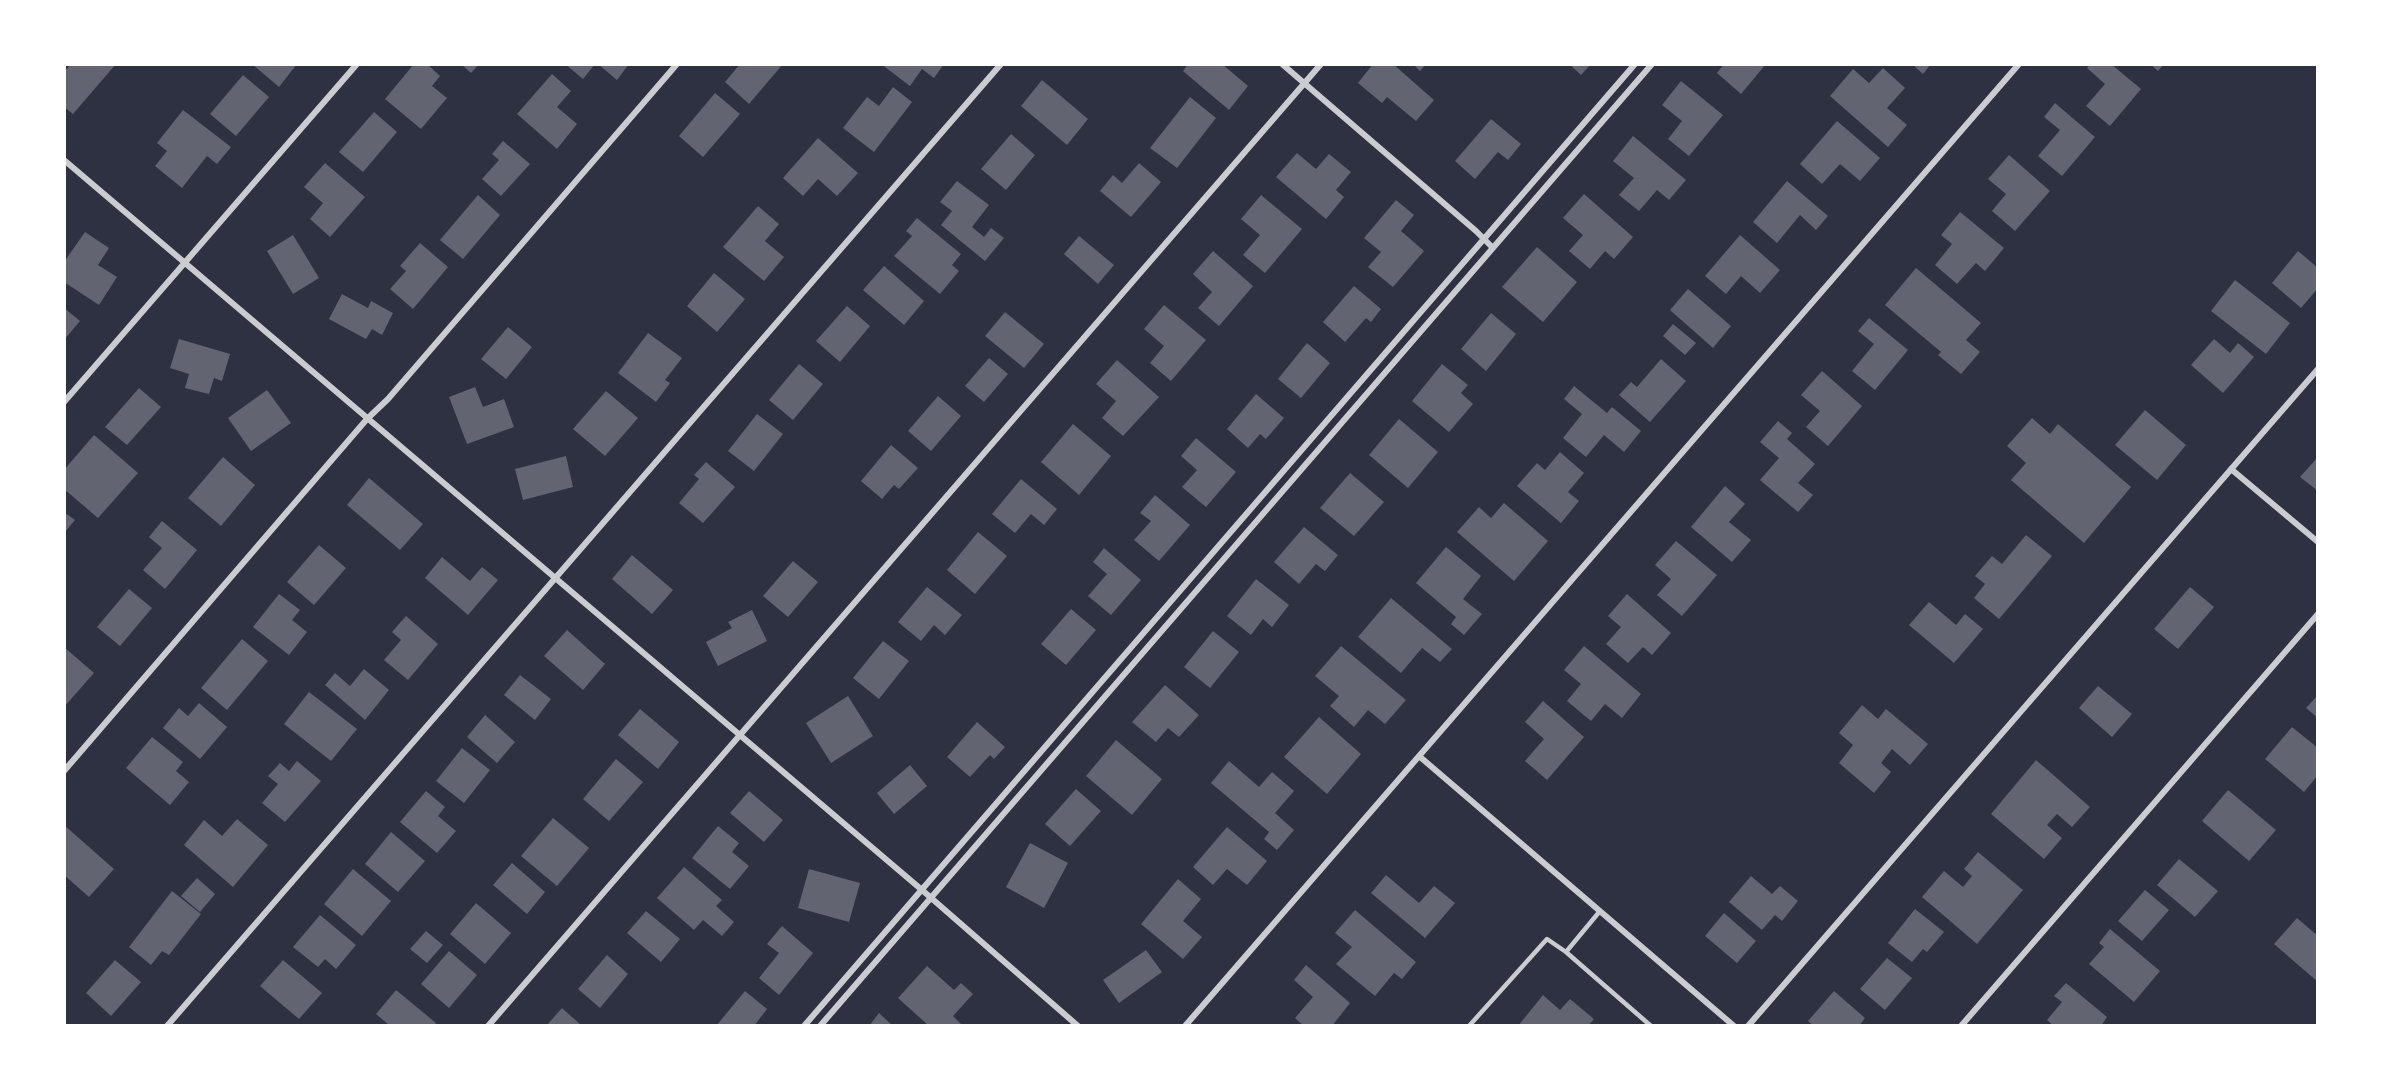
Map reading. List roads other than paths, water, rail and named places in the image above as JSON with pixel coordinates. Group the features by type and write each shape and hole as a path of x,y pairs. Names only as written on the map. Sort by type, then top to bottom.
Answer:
{"street":[{"path":"64,402 357,64"},
{"path":"64,771 677,64"},
{"path":"167,1026 1001,64"},
{"path":"1282,64 1492,247"},
{"path":"488,1026 1321,64"},
{"path":"804,1026 1635,64"},
{"path":"819,1026 1652,64"},
{"path":"1185,1026 2019,64"},
{"path":"64,160 922,890 1078,1026"},
{"path":"1748,1026 2318,369"},
{"path":"2230,469 2318,542"},
{"path":"1960,1026 2318,614"},
{"path":"1419,756 1734,1026"}],"lane":[{"path":"1566,952 1600,911"},
{"path":"1469,1026 1546,939 1566,952 1651,1026"}]}
